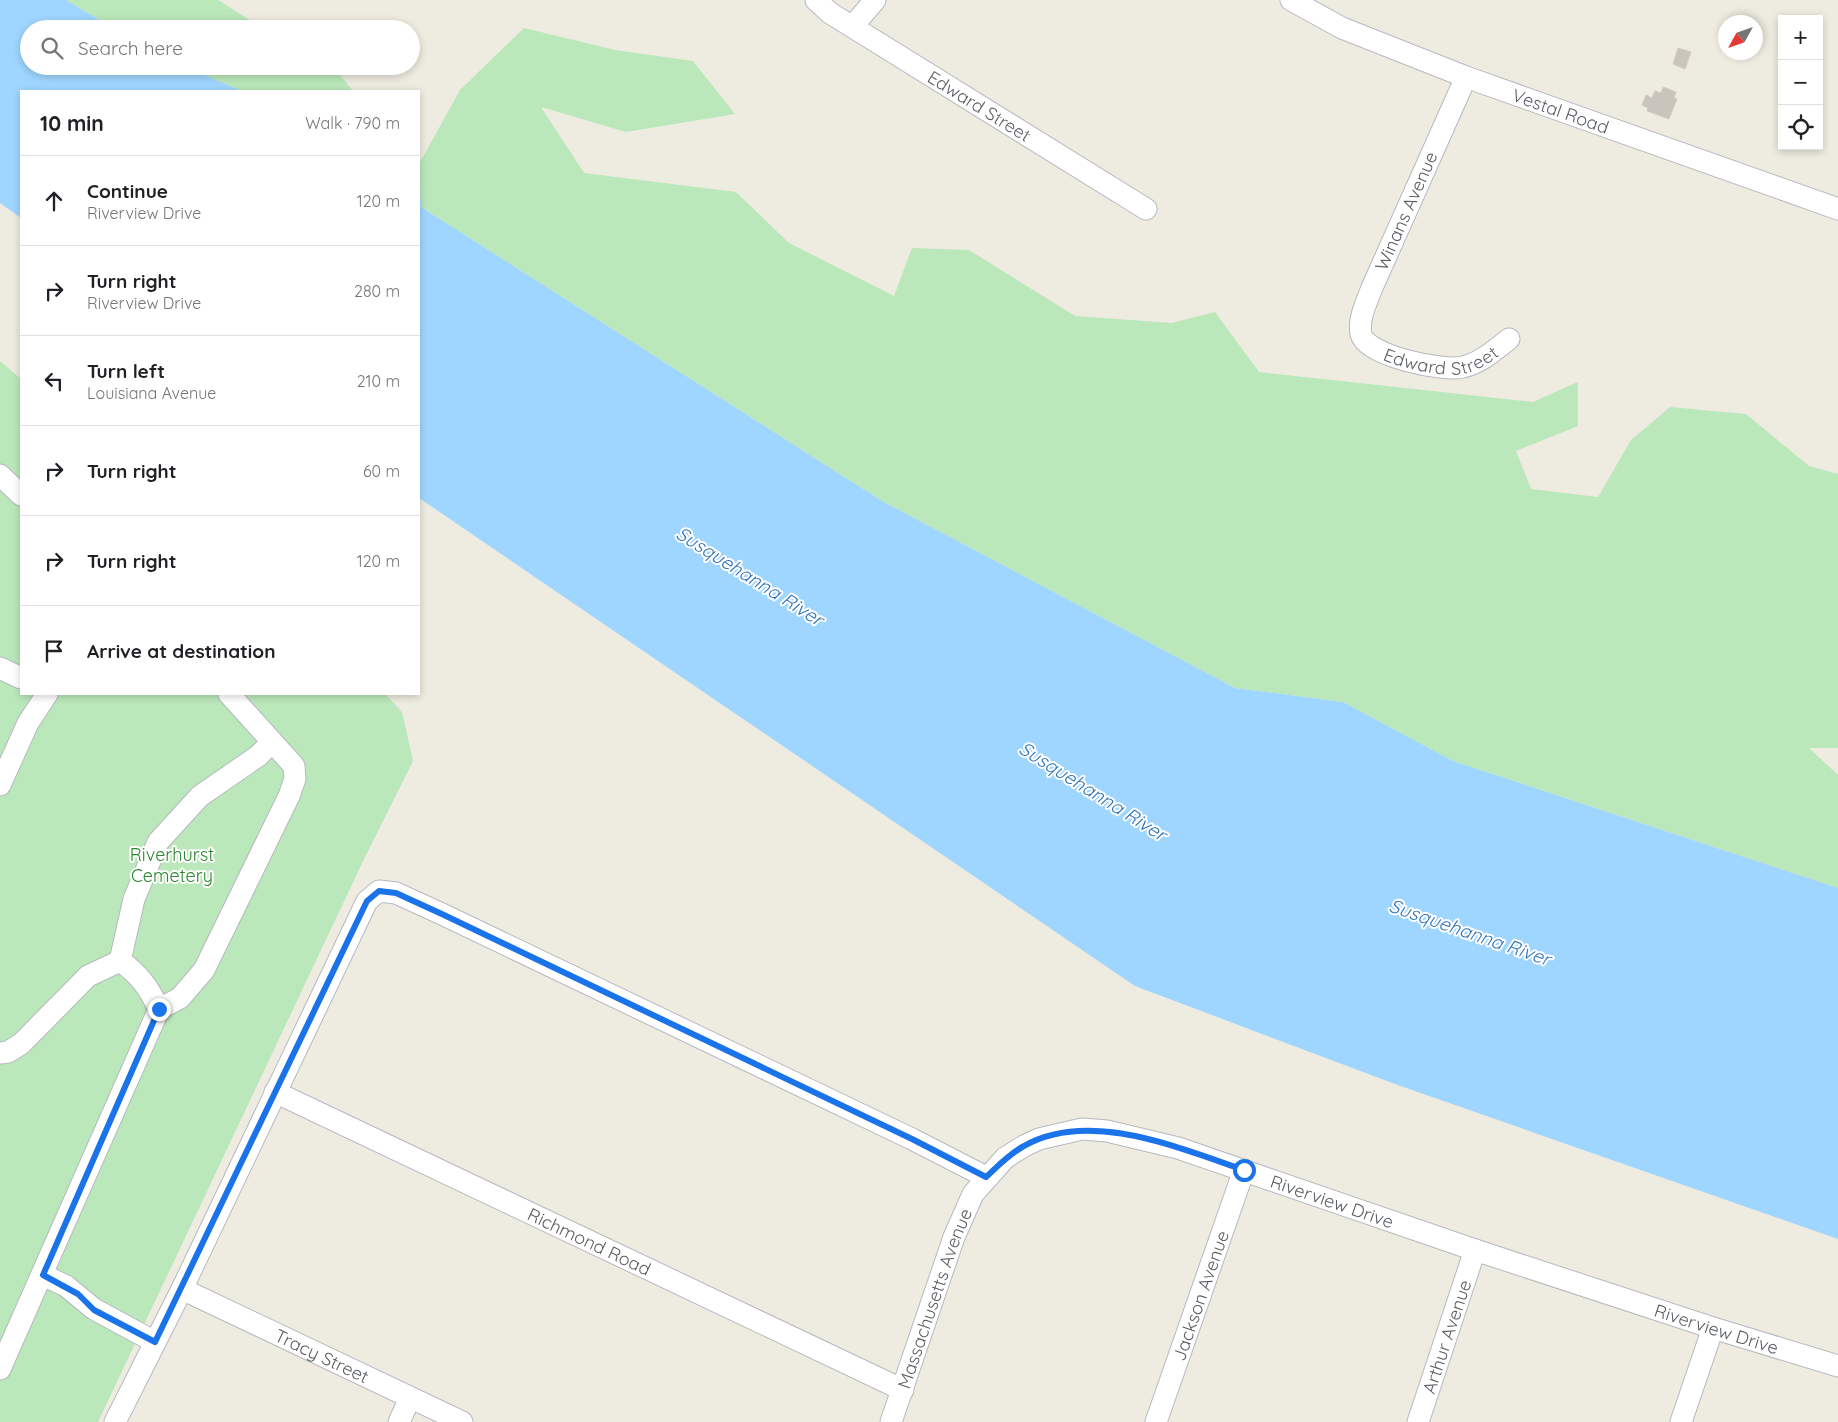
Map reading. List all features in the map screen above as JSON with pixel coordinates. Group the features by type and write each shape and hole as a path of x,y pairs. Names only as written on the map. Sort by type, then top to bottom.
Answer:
{"street":[{"name":"Edward Street","path":"816,0 830,13 1146,209"},
{"path":"853,26 875,0"},
{"name":"Vestal Road","path":"1291,0 1342,28 1466,77 1838,209"},
{"name":"Winans Avenue","path":"1368,346 1362,336 1360,320 1371,290 1466,77"},
{"name":"Edward Street","path":"1368,346 1399,359 1452,368 1464,368 1489,355 1509,338"},
{"path":"0,475 20,494"},
{"path":"0,668 20,678"},
{"path":"0,785 28,723 46,695"},
{"path":"0,1369 159,1009 180,998 204,970 289,796 295,779 294,766 230,695"},
{"path":"0,1053 8,1052 21,1044 88,976 120,961 131,921 134,899 158,842 200,796 258,756 272,742"},
{"path":"115,1422 182,1289 367,901 382,891 396,893 453,919 903,1135 986,1177"},
{"path":"120,961 139,976 150,991 159,1009"},
{"name":"Richmond Road","path":"275,1092 903,1390"},
{"name":"Riverview Drive","path":"986,1177 1005,1158 1038,1139 1082,1129 1107,1131 1178,1148 1475,1250 1713,1328 1838,1366"},
{"name":"Jackson Avenue","path":"1156,1422 1244,1170"},
{"name":"Massachusetts Avenue","path":"891,1422 954,1237 973,1194 986,1177"},
{"name":"Arthur Avenue","path":"1418,1422 1475,1250"},
{"path":"43,1275 78,1294 94,1310 155,1342"},
{"name":"Tracy Street","path":"182,1289 462,1422"},
{"path":"1682,1422 1713,1328"},
{"path":"399,1422 410,1398"}],"green space":[{"path":"66,0 218,0 250,20 100,20"},
{"path":"524,28 615,50 693,61 735,114 626,132 541,107 584,173 736,192 789,243 894,296 912,248 969,250 1075,316 1172,323 1215,312 1259,372 1533,402 1578,382 1578,426 1516,451 1531,489 1598,497 1631,440 1670,407 1746,414 1809,466 1838,474 1838,748 1809,748 1838,775 1838,888 1453,761 1343,702 1235,688 882,501 421,207 420,162 460,90"},
{"path":"205,75 339,75 352,90 240,90"},
{"name":"Riverhurst Cemetery","path":"0,361 20,378 20,695 386,695 402,712 413,761 365,857 98,1422 0,1422"}],"water":[{"path":"0,0 66,0 100,20 20,20 20,75 205,75 240,90 20,90 20,217 0,203"},
{"name":"Susquehanna River","path":"420,188 421,207 882,501 1235,688 1343,702 1453,761 1838,888 1838,1239 1395,1084 1135,986 420,499"}],"building":[{"path":"1678,48 1691,52 1685,69 1673,64"},
{"path":"1663,87 1676,92 1674,98 1677,99 1669,119 1647,111 1648,108 1642,105 1646,95 1652,98 1655,91 1661,93"}],"route":[{"path":"159,1009 43,1275 78,1294 94,1310 155,1342 367,901 379,891 396,893 444,915 912,1139 986,1177 1005,1158 1038,1139 1082,1129 1107,1131 1178,1148 1244,1170"}]}
